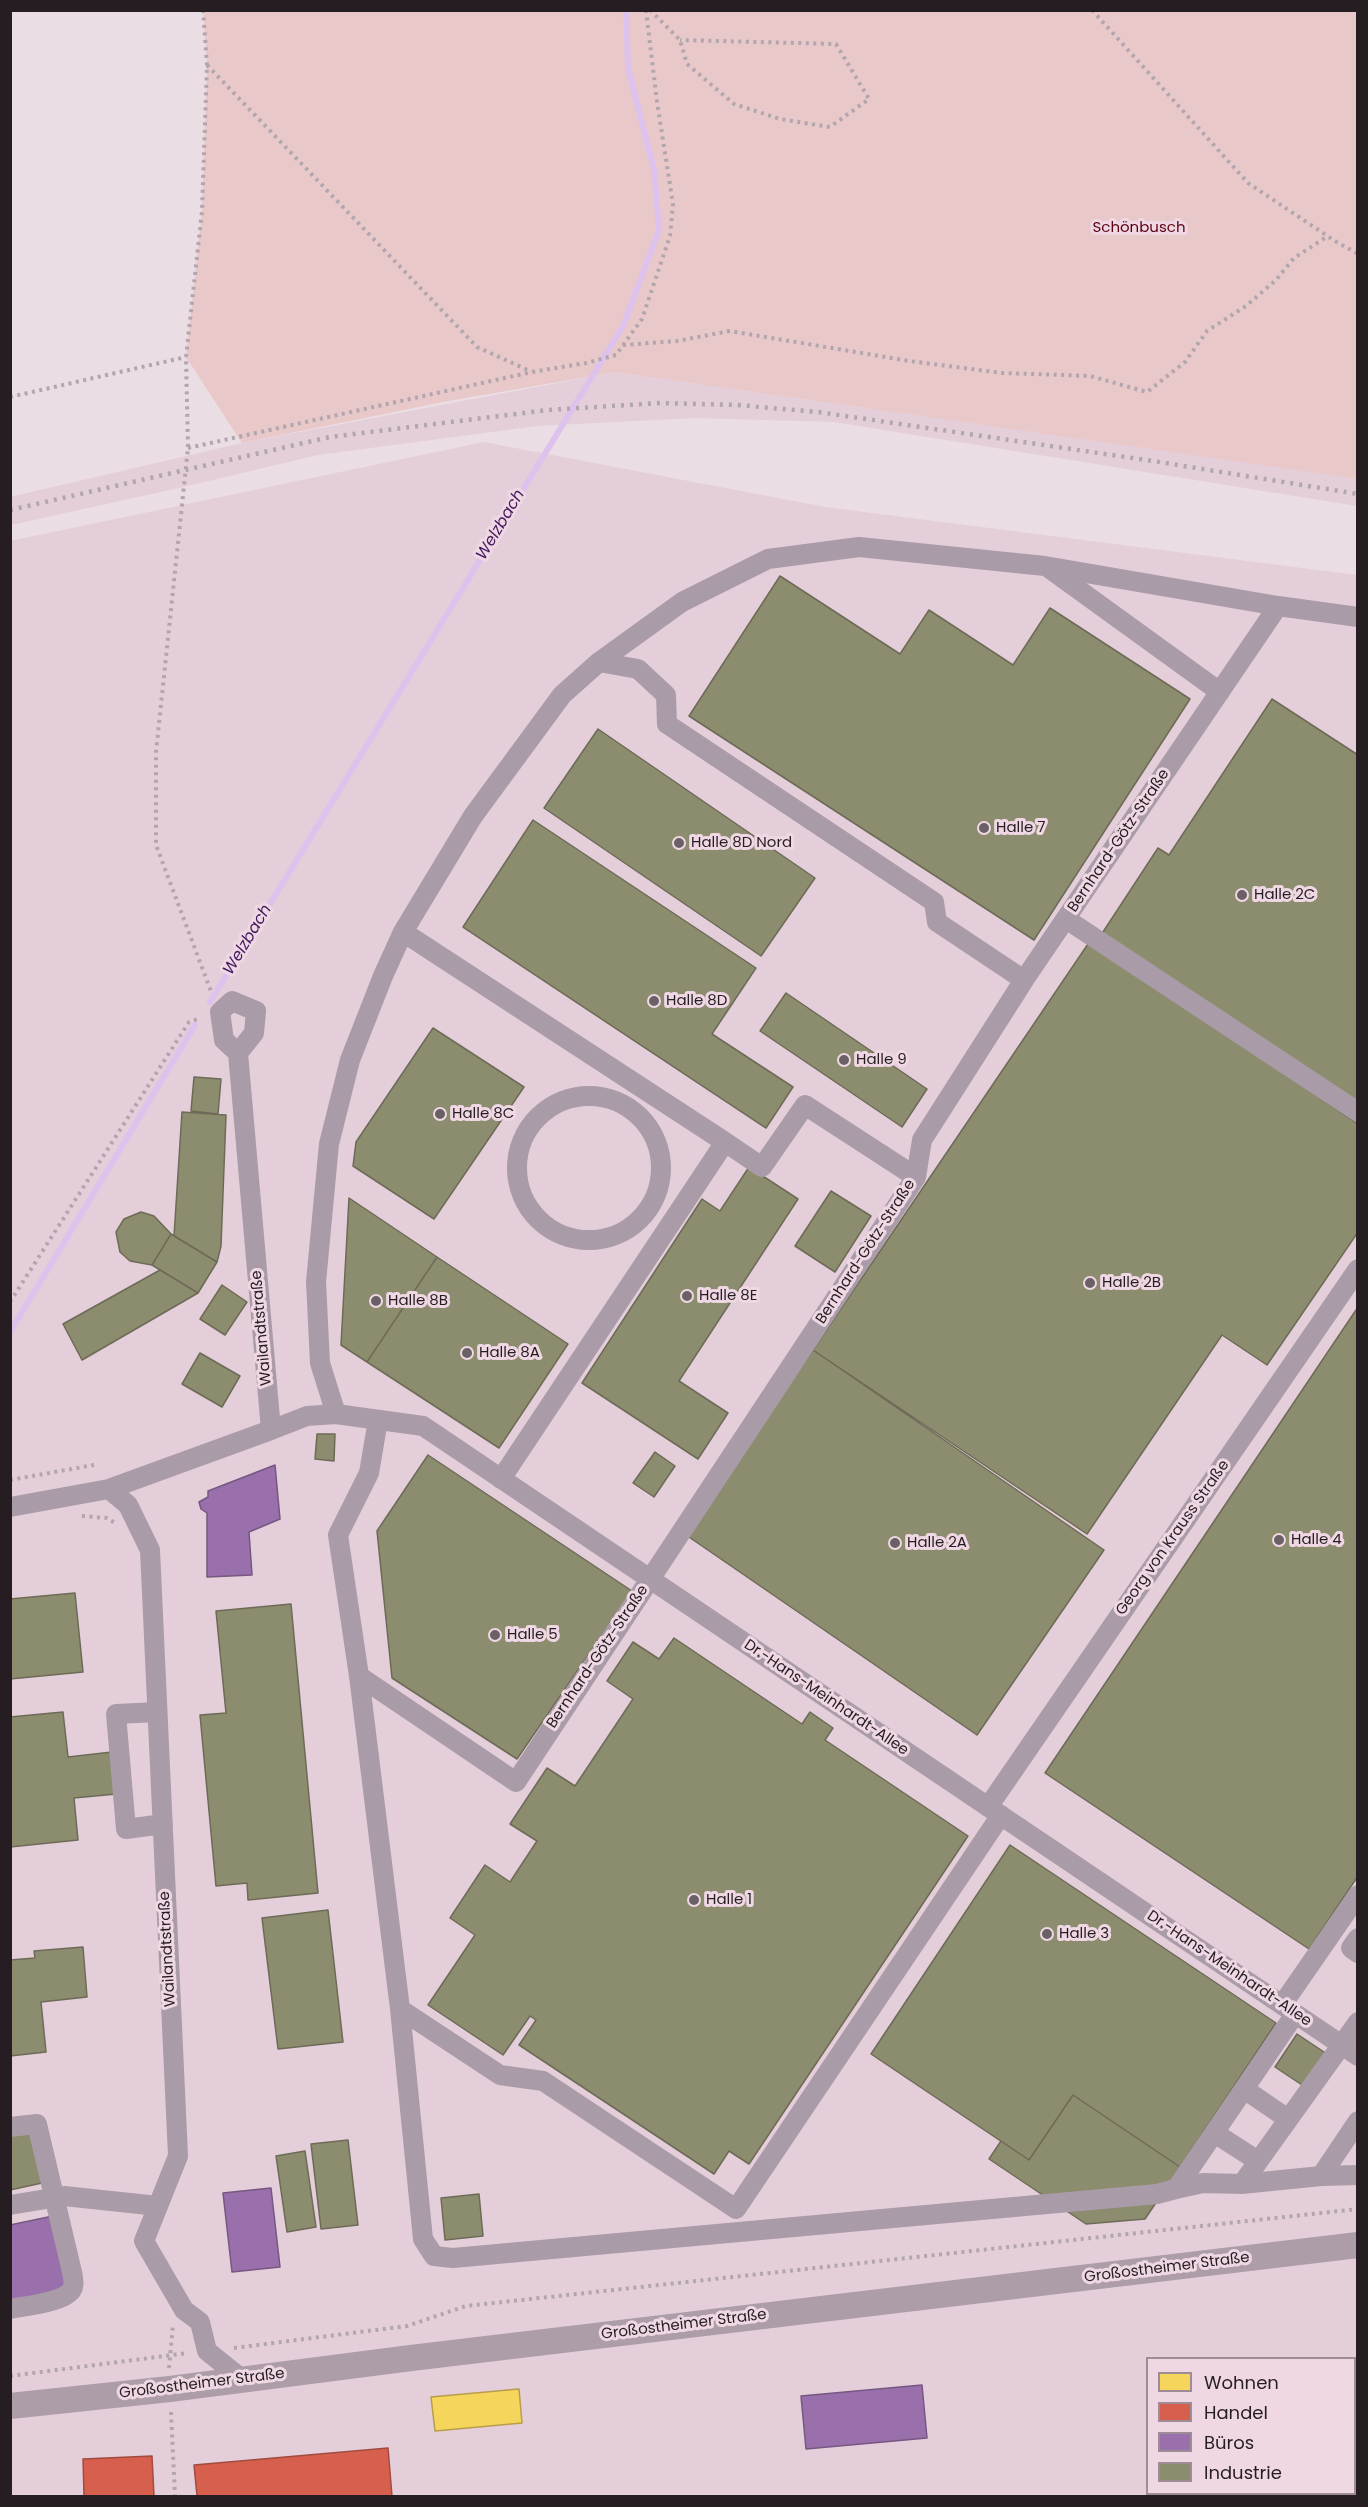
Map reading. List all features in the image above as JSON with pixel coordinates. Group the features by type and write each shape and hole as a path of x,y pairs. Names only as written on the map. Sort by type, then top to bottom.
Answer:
{"main road":[{"name":"Großostheimer Straße","path":"10,2406 1358,2245"}],"street":[{"path":"336,1414 320,1363 316,1282 329,1144 350,1059 403,932 473,816 562,695 599,662 682,602 768,559 859,547 1045,566 1278,606 1358,617"},
{"path":"1045,566 1220,692"},
{"name":"Bernhard-Götz-Straße","path":"359,1676 516,1782 916,1176 922,1140 1024,980 1278,606"},
{"path":"599,662 638,669 666,695 668,724 934,902 937,922 1024,980"},
{"path":"1066,919 1358,1112"},
{"path":"403,932 762,1167 805,1105 916,1176"},
{"path":"220,1012 232,1000 256,1011 254,1033 238,1053"},
{"name":"Wailandtstraße","path":"220,1012 224,1040 238,1053 271,1430"},
{"path":"592,1094 627,1105 653,1132 662,1172 648,1210 620,1234 581,1241 540,1223 517,1184 521,1139 553,1103 592,1094"},
{"path":"501,1479 725,1142"},
{"name":"Georg von Krauss Straße","path":"724,2232 736,2209 994,1811 1358,1269"},
{"name":"Dr.-Hans-Meinhardt-Allee","path":"271,1430 308,1416 336,1414 423,1426 1358,2056"},
{"path":"378,1420 369,1473 338,1535 359,1676 400,2008 423,2239 434,2256 453,2258 1157,2194 1203,2183 1242,2184 1321,2176 1358,2175"},
{"path":"10,1506 109,1489 271,1430"},
{"name":"Wailandtstraße","path":"109,1489 128,1505 150,1550 163,1824 178,2156 144,2241 192,2316 207,2351"},
{"path":"157,1712 116,1714 126,1828 163,1824"},
{"path":"1176,2189 1289,2010 1358,1895"},
{"path":"1358,1938 1351,1948 1358,1953"},
{"path":"400,2008 500,2075 543,2081 736,2209"},
{"path":"1242,2184 1358,2022"},
{"path":"1247,2091 1288,2119"},
{"path":"1321,2176 1358,2121"},
{"path":"10,2127 37,2124 74,2287 69,2294 60,2299 10,2309"},
{"path":"1216,2134 1258,2161"},
{"path":"10,2205 64,2196 158,2206"},
{"path":"207,2351 242,2379"}],"path":[{"path":"203,10 207,65 202,211 186,357 188,448 156,752 156,845 204,978"},
{"path":"648,10 680,40 687,64 734,104 780,119 830,127 869,99 836,44 680,40"},
{"path":"188,448 616,355 642,319 670,236 673,204 657,102 648,10"},
{"path":"1092,10 1248,183 1358,254"},
{"path":"207,65 477,347 531,372"},
{"path":"623,345 677,341 730,331 909,361 1002,373 1090,376 1147,392 1185,362 1207,331 1246,306 1276,280 1294,258 1328,236"},
{"path":"10,397 186,357"},
{"path":"10,1302 189,1022 220,1012"},
{"path":"10,1480 93,1465"},
{"path":"80,1516 107,1518 120,1526"},
{"path":"10,2376 407,2326 466,2306 1358,2209"},
{"path":"169,2372 173,2326 192,2316"},
{"path":"171,2406 175,2496"}],"shaded area":[{"path":"615,372 1358,479 1357,506 834,422 695,418 537,426 318,455 11,525 10,497 242,443"},
{"path":"484,442 825,507 1357,575 1357,2496 11,2496 10,541"}],"green space":[{"name":"Schönbusch","path":"203,11 1357,11 1357,479 615,372 443,402 242,443 186,357 202,211 207,65"}],"building: Wohnen":[{"path":"519,2389 522,2423 435,2431 431,2397"}],"building: Handel":[{"path":"388,2448 392,2496 197,2496 194,2465"},
{"path":"152,2456 154,2496 84,2496 83,2459"}],"building: Büros":[{"path":"275,1465 280,1519 249,1532 252,1575 207,1577 207,1513 201,1509 199,1502 208,1497 208,1491"},
{"path":"271,2188 280,2267 232,2272 223,2193"},
{"path":"53,2216 68,2289 10,2301 10,2225"},
{"path":"922,2385 927,2438 806,2449 801,2396"}],"building: Industrie":[{"name":"Halle 7","path":"780,576 900,654 929,610 1013,665 1050,608 1190,699 1034,940 689,716"},
{"name":"Halle 2C","path":"1272,699 1358,755 1358,1104 1101,935 1158,848 1169,855"},
{"name":"Halle 8D Nord","path":"598,729 815,878 761,956 544,808"},
{"name":"Halle 8D","path":"533,820 756,968 712,1034 793,1087 766,1128 463,927"},
{"name":"Halle 2B","path":"1090,941 1358,1124 1358,1232 1267,1365 1222,1335 1087,1534 813,1350"},
{"name":"Halle 9","path":"786,993 927,1089 902,1127 760,1031"},
{"name":"Halle 8C","path":"433,1028 524,1087 434,1219 353,1166 356,1142"},
{"path":"194,1077 221,1079 218,1114 191,1111"},
{"path":"182,1112 226,1115 221,1246 217,1262 174,1236"},
{"name":"Halle 8E","path":"749,1167 798,1199 679,1381 728,1413 698,1459 582,1383 702,1199 720,1211"},
{"path":"831,1191 871,1216 835,1272 795,1246"},
{"name":"Halle 8B","path":"349,1198 437,1257 367,1362 341,1345"},
{"path":"141,1212 154,1216 171,1234 152,1265 130,1261 120,1252 116,1232 124,1219"},
{"path":"171,1234 217,1262 198,1293 152,1265"},
{"name":"Halle 8A","path":"437,1257 568,1344 499,1448 367,1362"},
{"path":"160,1270 198,1293 82,1360 63,1324"},
{"path":"222,1285 247,1302 225,1335 200,1319"},
{"name":"Halle 4","path":"1358,1307 1358,1876 1309,1949 1045,1773"},
{"name":"Halle 2A","path":"813,1350 1104,1550 977,1735 686,1535"},
{"path":"200,1353 240,1376 222,1407 182,1384"},
{"path":"317,1434 335,1434 334,1461 315,1459"},
{"path":"655,1452 675,1466 654,1497 633,1483"},
{"name":"Halle 5","path":"428,1455 632,1591 517,1759 392,1678 377,1531"},
{"path":"75,1593 83,1672 10,1679 10,1599"},
{"path":"291,1604 318,1893 248,1900 247,1883 216,1886 200,1715 226,1713 216,1611"},
{"name":"Halle 1","path":"674,1638 802,1724 810,1712 833,1728 825,1740 968,1836 749,2164 729,2151 714,2174 519,2045 536,2020 530,2016 503,2055 428,2005 475,1935 450,1918 485,1865 510,1882 537,1841 510,1824 547,1768 575,1786 633,1699 607,1681 633,1642 659,1659"},
{"path":"63,1712 68,1757 112,1752 116,1794 74,1798 78,1840 10,1847 10,1717"},
{"name":"Halle 3","path":"1010,1845 1276,2023 1180,2167 1073,2095 1029,2160 871,2054"},
{"path":"328,1910 343,2042 278,2049 262,1918"},
{"path":"83,1947 87,1997 41,2002 46,2052 10,2056 10,1960 35,1958 34,1951"},
{"path":"1297,2034 1327,2054 1305,2087 1275,2067"},
{"path":"1073,2095 1180,2167 1145,2219 1086,2224 989,2159 1001,2141 1029,2160"},
{"path":"29,2126 42,2183 10,2190 10,2130"},
{"path":"348,2140 358,2225 321,2229 311,2144"},
{"path":"305,2151 316,2227 287,2232 276,2156"},
{"path":"479,2194 483,2236 445,2240 441,2198"}],"waterway":[{"name":"Welzbach","path":"210,1002 623,326 659,230 654,170 628,68 626,10"},
{"name":"Welzbach","path":"10,1332 195,1025"}],"railway":[{"path":"10,510 330,437 548,410 660,403 737,405 818,412 1153,461 1358,494"}],"place":[{"name":"Halle 7","path":"984,828"},
{"name":"Halle 8D Nord","path":"679,843"},
{"name":"Halle 2C","path":"1242,895"},
{"name":"Halle 8D","path":"654,1001"},
{"name":"Halle 9","path":"844,1060"},
{"name":"Halle 8C","path":"440,1114"},
{"name":"Halle 2B","path":"1090,1283"},
{"name":"Halle 8E","path":"687,1296"},
{"name":"Halle 8B","path":"376,1301"},
{"name":"Halle 8A","path":"467,1353"},
{"name":"Halle 4","path":"1279,1540"},
{"name":"Halle 2A","path":"895,1543"},
{"name":"Halle 5","path":"495,1635"},
{"name":"Halle 1","path":"694,1900"},
{"name":"Halle 3","path":"1047,1934"}]}
